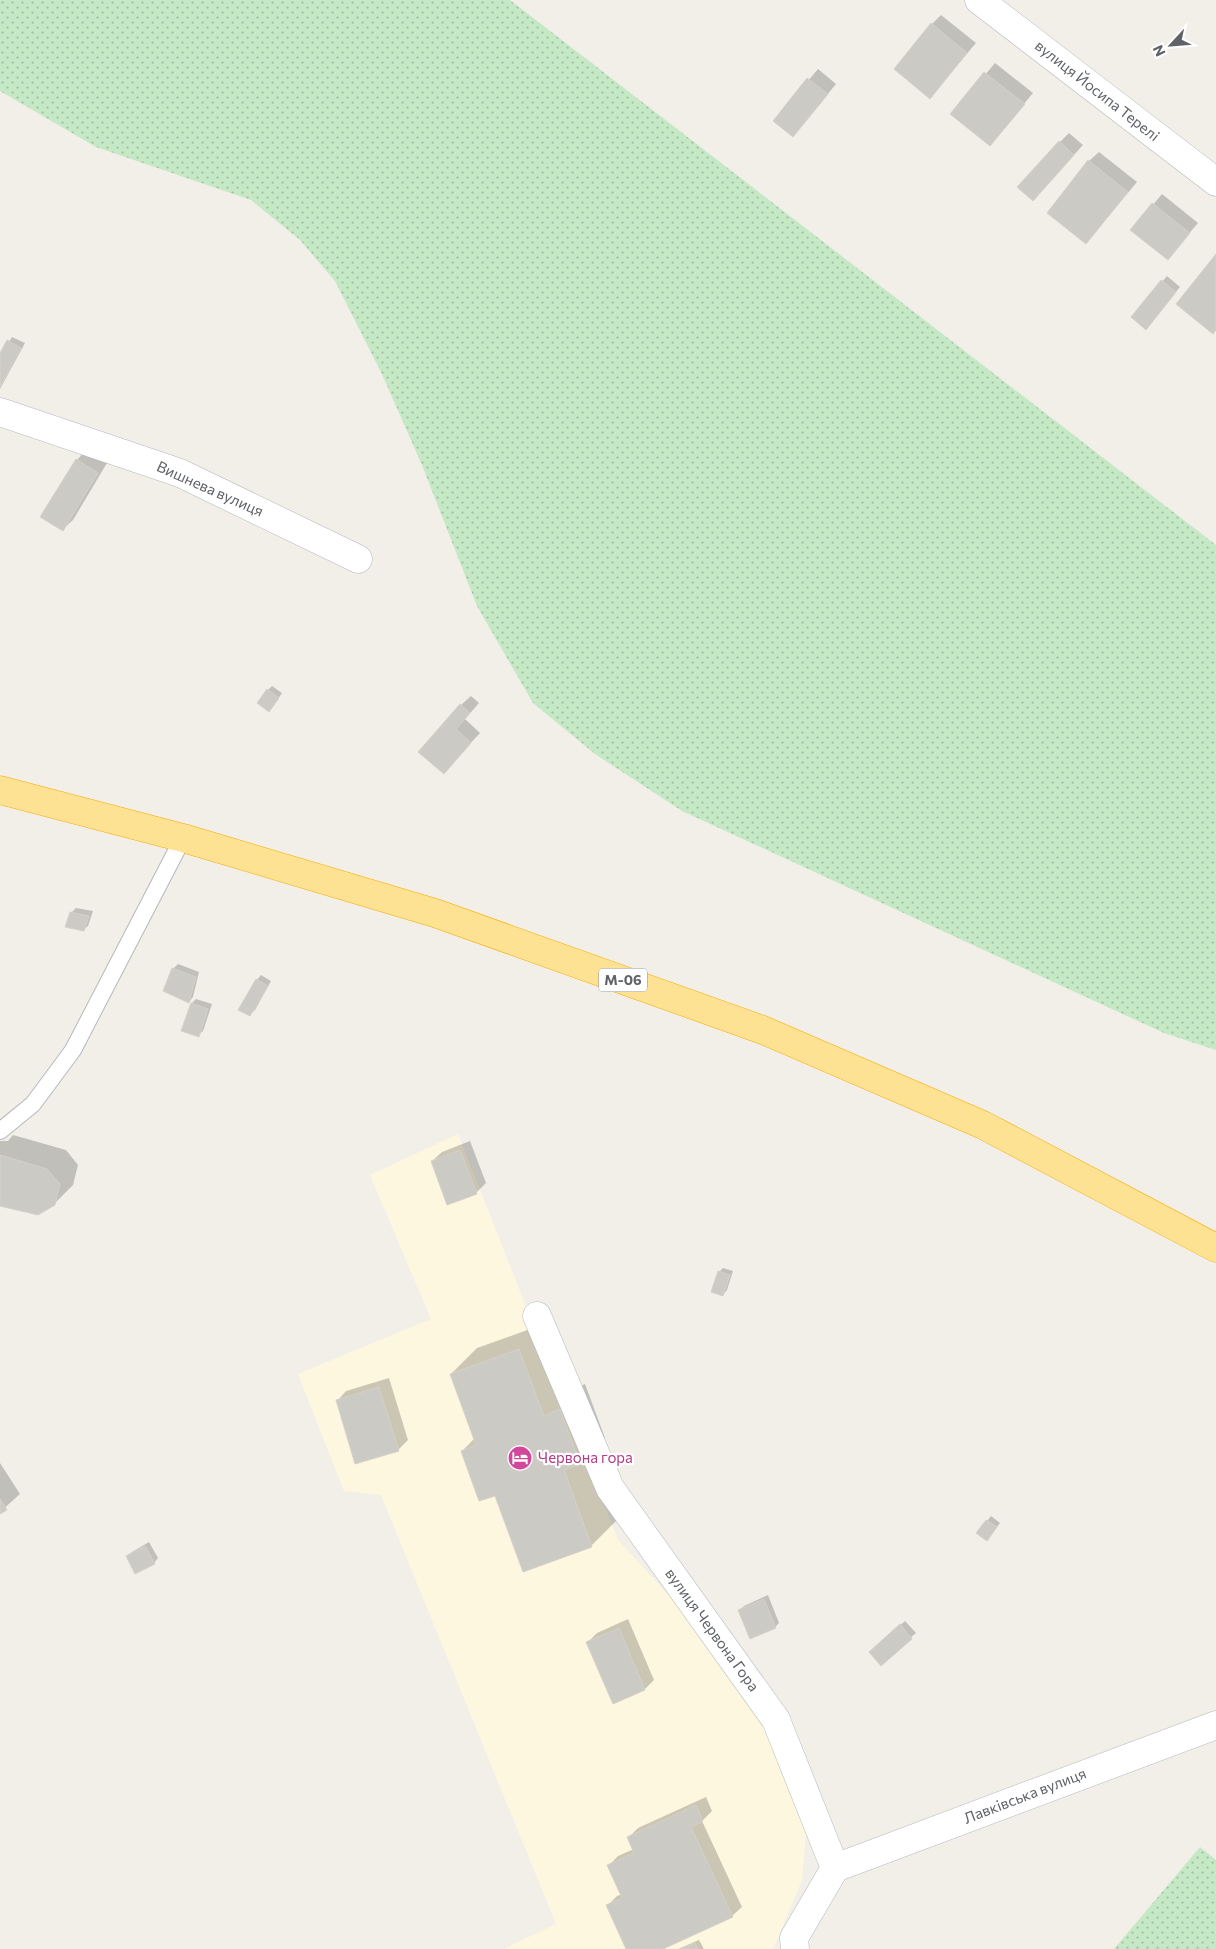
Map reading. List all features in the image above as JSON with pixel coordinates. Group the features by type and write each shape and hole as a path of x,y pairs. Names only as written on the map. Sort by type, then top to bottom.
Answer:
{"highway":[{"name":"М-06","path":"0,790 182,838 436,913 763,1030 983,1125 1216,1248"}],"street":[{"name":"вулиця Йосипа Терелі","path":"979,0 1216,182"},
{"name":"Вишнева вулиця","path":"0,412 180,473 358,559"},
{"name":"вулиця Червона Гора","path":"537,1316 610,1488 776,1720 835,1868"},
{"name":"Лавківська вулиця","path":"835,1868 1216,1725"},
{"path":"795,1949 794,1938 835,1868"}],"lane":[{"path":"0,1131 34,1104 73,1050 182,838"}],"shaded area":[{"path":"458,1134 618,1540 695,1624 766,1727 806,1832 802,1880 773,1949 504,1949 556,1924 381,1495 344,1491 298,1374 431,1319 370,1175"}],"green space":[{"path":"0,0 510,0 1216,545 1216,1050 1164,1033 682,811 595,754 533,703 477,606 422,465 381,372 335,281 300,240 251,200 96,147 0,91"},
{"path":"1200,1847 1216,1860 1216,1949 1114,1949"}],"building":[{"path":"931,23 967,53 930,99 894,69"},
{"path":"984,72 1025,104 990,146 950,114"},
{"path":"807,78 828,94 793,137 773,121"},
{"path":"1059,141 1074,155 1033,201 1017,187"},
{"path":"1088,160 1128,192 1086,244 1047,213"},
{"path":"1152,203 1190,233 1168,260 1130,230"},
{"path":"1216,254 1216,330 1213,334 1176,304"},
{"path":"1161,280 1176,292 1146,330 1131,317"},
{"path":"7,340 21,348 0,387 0,353"},
{"path":"76,459 98,473 63,531 40,517"},
{"path":"267,689 279,698 269,712 257,703"},
{"path":"460,704 470,713 456,729 471,743 444,774 418,752"},
{"path":"70,912 89,916 84,931 65,927"},
{"path":"172,968 196,977 189,1003 163,991"},
{"path":"256,979 268,986 250,1016 238,1010"},
{"path":"191,1003 208,1009 199,1037 181,1031"},
{"path":"460,1150 477,1194 447,1205 431,1161"},
{"path":"0,1155 47,1169 60,1184 55,1205 38,1215 0,1206"},
{"path":"718,1271 730,1275 723,1296 711,1292"},
{"name":"Червона гора","path":"519,1349 544,1416 560,1409 580,1464 564,1470 592,1547 523,1572 495,1496 479,1501 461,1451 476,1445 450,1374"},
{"path":"379,1387 399,1451 355,1464 336,1400"},
{"path":"0,1499 7,1510 0,1514"},
{"path":"986,1520 997,1527 987,1541 976,1533"},
{"path":"145,1546 155,1564 135,1574 126,1556"},
{"path":"764,1599 776,1628 750,1639 738,1610"},
{"path":"900,1624 912,1639 881,1666 869,1652"},
{"path":"619,1628 645,1690 613,1704 586,1642"},
{"path":"696,1805 703,1821 691,1827 733,1917 663,1949 626,1949 606,1905 622,1898 607,1865 634,1853 627,1837"},
{"path":"695,1943 698,1949 681,1949"}],"place":[{"name":"Червона гора","path":"520,1458"}]}
